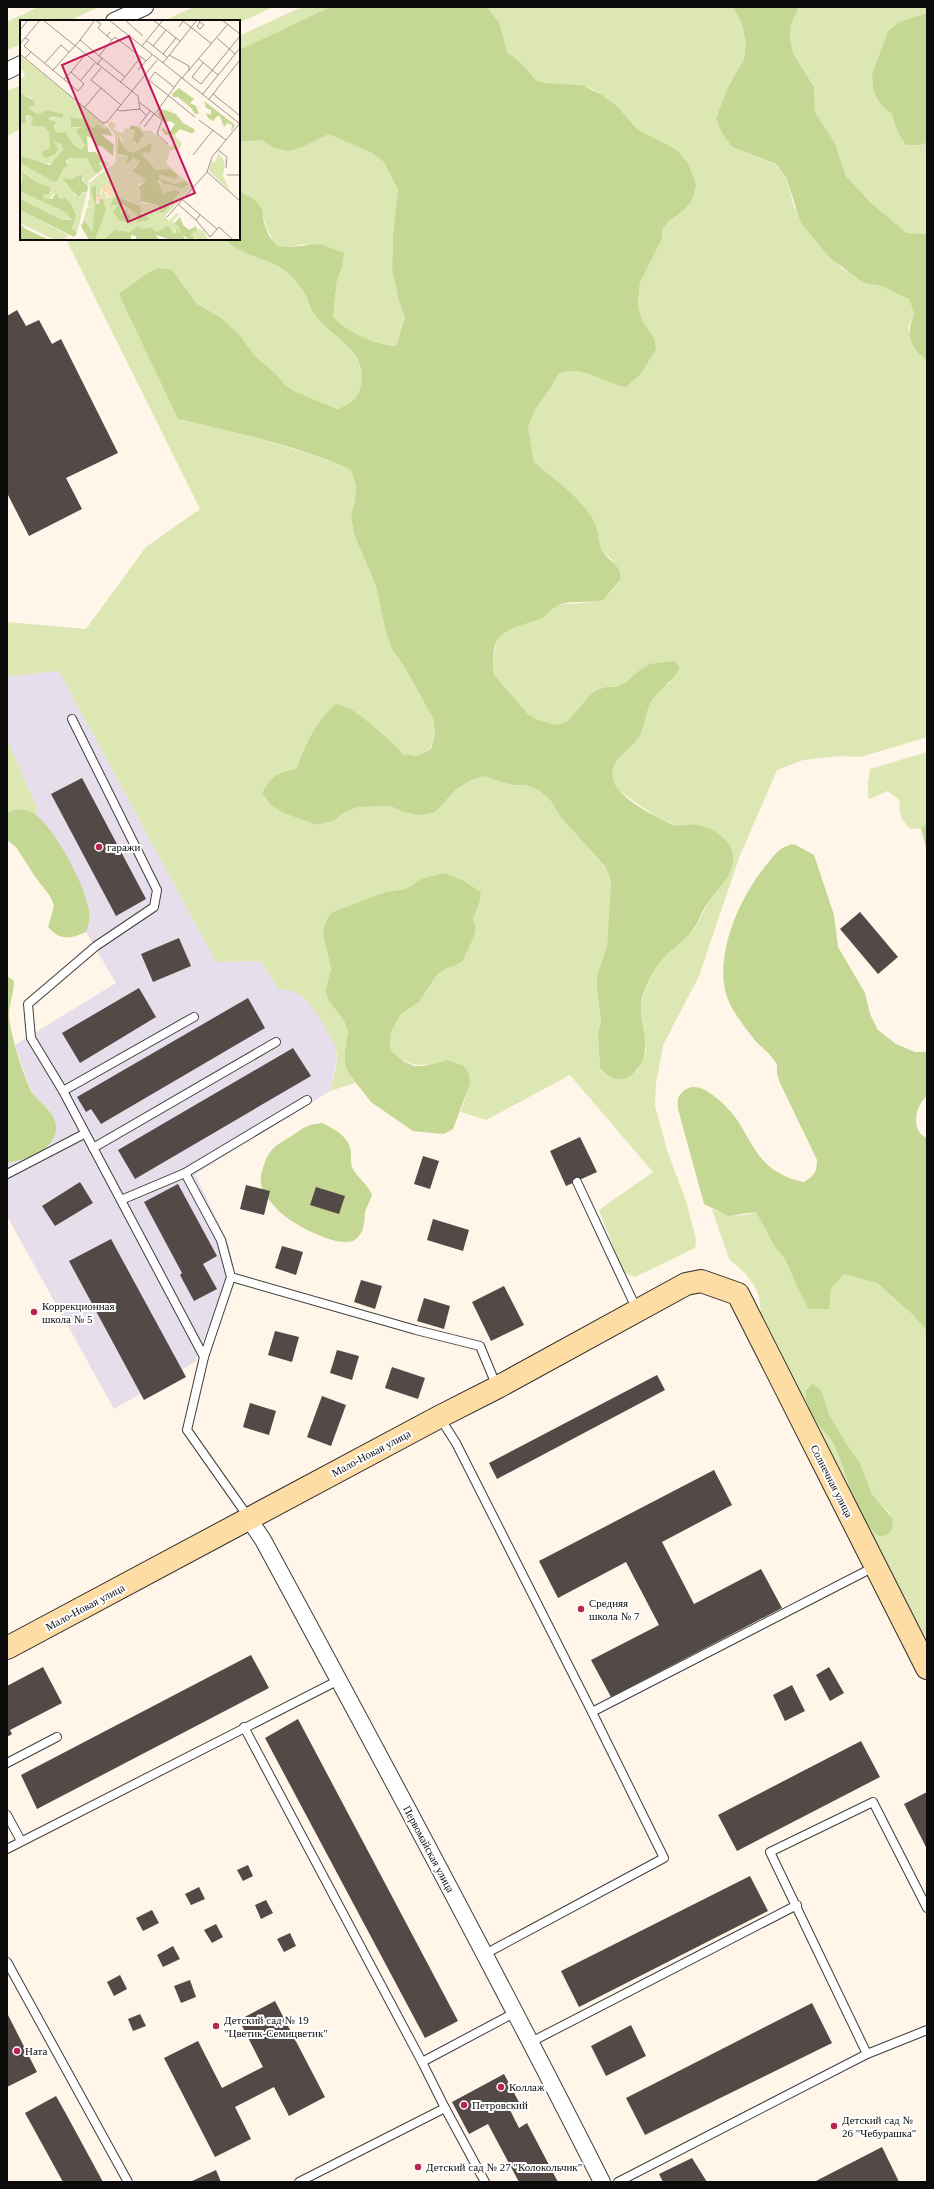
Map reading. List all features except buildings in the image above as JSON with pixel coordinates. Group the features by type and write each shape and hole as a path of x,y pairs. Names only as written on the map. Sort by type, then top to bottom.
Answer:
{"street":[{"path":"116,20 144,7"},
{"path":"7,71 20,64"},
{"name":"Мало-Новая улица","path":"7,1648 439,1416 498,1387 690,1282 701,1281 711,1283 738,1294"},
{"name":"Солнечная улица","path":"738,1294 927,1668"},
{"name":"Первомайская улица","path":"249,1519 339,1680 516,2012 602,2182"}],"lane":[{"path":"72,719 157,890 154,907 96,946 28,1004 31,1038 63,1091 84,1134 121,1200 204,1357"},
{"path":"63,1091 194,1017"},
{"path":"93,1148 276,1042"},
{"path":"121,1200 185,1173 307,1100"},
{"path":"7,1174 84,1134"},
{"path":"185,1173 221,1240 231,1277 204,1357 187,1430 249,1519"},
{"path":"577,1182 637,1311"},
{"path":"231,1277 416,1330 480,1346 498,1387"},
{"path":"439,1416 456,1444 592,1712 664,1858 485,1954"},
{"path":"592,1712 875,1566"},
{"path":"7,1849 244,1727 339,1680"},
{"path":"244,1727 485,2182"},
{"path":"7,1763 57,1737"},
{"path":"867,2054 797,1905 770,1852 873,1802 927,1908"},
{"path":"7,1815 21,1841"},
{"path":"531,2042 797,1905"},
{"path":"7,1962 128,2182"},
{"path":"422,2062 516,2012"},
{"path":"618,2182 867,2054 927,2030"},
{"path":"299,2182 445,2108"}],"shaded area":[{"path":"59,671 216,962 261,961 278,989 286,988 300,994 319,1014 334,1042 337,1059 330,1091 195,1174 227,1240 233,1263 195,1362 114,1409 7,1216 7,1163 29,1156 48,1147 56,1130 49,1110 33,1094 29,1086 15,1045 116,983 86,932 38,823 36,815 37,808 7,740 7,676"}],"green space":[{"path":"38,7 99,7 71,20 20,20 20,44 7,50 7,22"},
{"path":"194,7 273,7 240,23 240,20 165,20"},
{"path":"302,7 330,7 240,50 240,36"},
{"path":"330,7 487,7 500,24 507,52 521,63 536,80 545,83 582,85 602,95 617,106 637,129 677,150 688,164 696,184 690,203 684,210 668,222 662,230 662,239 640,283 638,301 639,310 643,322 655,340 656,349 641,374 626,387 577,371 559,373 550,389 536,408 528,427 534,462 568,490 583,505 597,527 601,549 619,570 621,579 603,600 561,604 540,619 508,630 497,640 493,660 494,675 528,714 538,720 557,725 568,721 588,697 597,690 607,687 617,687 650,664 674,661 680,668 673,678 653,699 639,737 632,746 619,757 614,766 613,779 616,786 629,800 648,813 674,825 703,826 720,835 729,844 733,855 733,862 728,877 708,903 697,924 688,935 664,957 649,980 641,1002 645,1042 644,1056 641,1064 631,1075 626,1078 615,1079 600,1068 598,1035 601,1020 597,990 597,975 607,946 611,880 605,866 560,816 552,802 540,791 526,785 512,785 483,776 469,781 456,790 435,812 419,815 404,812 390,806 358,807 345,812 333,821 317,825 286,814 271,805 262,793 268,782 279,773 296,769 312,734 322,718 336,704 350,709 361,716 393,743 403,754 417,756 431,749 435,734 433,718 402,663 393,651 386,633 376,586 354,534 351,516 355,500 356,485 351,470 309,453 178,419 119,294 145,275 158,268 172,270 197,304 220,317 239,334 255,356 276,374 285,385 296,392 338,409 354,400 360,389 361,371 353,352 320,321 310,307 303,290 284,270 238,249 226,240 240,240 240,192 255,200 262,209 264,223 269,236 278,246 291,247 320,244 344,253 342,268 337,280 333,317 346,328 362,337 379,343 396,346 405,317 399,302 392,269 393,237 398,190 384,162 372,153 329,134 302,147 289,151 274,148 261,140 240,142 240,50"},
{"path":"487,7 733,7 742,24 746,43 744,59 727,89 716,118 732,147 775,164 786,177 794,207 842,269 852,273 864,283 881,286 909,299 914,314 908,328 921,356 927,361 927,737 861,757 839,756 803,760 777,770 739,858 699,976 663,1045 656,1084 655,1106 667,1150 686,1201 696,1239 695,1248 635,1277 625,1273 622,1269 599,1210 653,1172 570,1075 486,1120 461,1112 470,1084 447,1060 417,1065 405,1061 390,1050 391,1032 401,1014 419,1002 436,976 443,970 462,961 474,937 476,928 473,919 480,901 481,892 464,881 415,884 406,889 385,892 342,910 323,934 331,969 325,991 329,1001 344,1021 348,1031 345,1052 349,1074 355,1083 330,1091 336,1066 337,1054 332,1040 318,1015 308,1002 295,992 278,989 261,961 216,962 59,671 7,676 7,622 86,629 146,547 200,509 66,240 226,240 229,243 278,266 297,283 305,294 311,309 320,321 345,344 358,361 361,372 361,384 356,397 351,403 339,409 296,392 285,385 276,374 255,356 239,334 220,317 197,304 186,291 180,279 178,419 287,447 330,461 351,470 356,485 355,500 351,516 354,534 376,586 386,633 393,651 402,663 433,718 435,734 430,749 417,756 403,754 393,743 350,709 308,741 296,769 279,773 268,782 262,793 286,814 317,825 333,821 345,812 358,807 390,806 404,812 447,800 456,790 469,781 483,776 512,785 526,785 540,791 552,802 561,816 605,866 611,880 607,946 597,975 597,990 601,1020 598,1035 600,1068 630,1076 638,1070 646,1051 640,1004 655,966 695,928 708,903 725,880 733,863 724,838 707,829 676,825 658,818 617,789 613,780 615,760 637,740 649,705 661,688 670,683 674,661 641,669 626,682 617,687 607,687 588,697 568,721 557,725 538,720 528,714 494,675 494,654 498,640 504,632 513,627 534,621 546,615 557,605 585,603 601,598 615,588 621,579 613,562 601,548 597,526 589,514 575,497 534,462 528,427 536,408 550,389 559,373 567,371 584,372 626,387 641,374 656,349 655,340 643,322 639,310 638,301 640,283 662,239 662,230 668,222 684,210 690,203 677,150 637,129 617,106 594,90 582,85 545,83 536,80 521,63 507,52 500,24"},
{"path":"733,7 799,7 791,24 790,37 793,53 814,87 815,112 835,143 846,176 870,202 907,233 927,234 927,361 916,350 911,340 910,328 914,314 909,299 881,286 864,283 830,258 801,223 786,177 776,164 732,147 722,133 716,118 727,89 744,59 746,43 742,24"},
{"path":"799,7 927,7 927,13 899,22 888,31 872,74 873,90 880,104 892,114 897,131 921,145 927,142 927,234 907,233 870,202 846,176 835,143 815,112 814,87 793,53 790,37 791,24"},
{"path":"927,13 927,142 921,145 906,145 897,131 892,114 880,104 873,90 872,74 888,31 899,22"},
{"path":"20,85 20,130 7,136 7,91"},
{"path":"329,133 372,153 384,162 398,190 392,253 392,269 399,302 405,317 396,346 379,343 362,337 353,333 339,323 333,317 337,280 342,268 304,244 291,247 278,246 267,229 262,209 240,192 240,142 261,140 274,148 316,139"},
{"path":"7,740 37,808 36,815 22,811 7,813"},
{"path":"927,752 927,824 921,828 911,829 901,816 899,809 900,800 887,791 870,799 868,798 870,769"},
{"path":"17,809 32,813 45,823 69,860 87,901 89,924 86,932 70,937 61,937 52,932 48,927 54,906 50,896 36,878 16,847 7,840 7,813"},
{"path":"927,824 927,851 921,828"},
{"path":"794,844 814,855 834,915 838,947 865,993 870,1014 878,1030 896,1044 915,1052 927,1052 927,1096 923,1100 917,1112 916,1124 918,1130 927,1138 927,1331 913,1315 877,1283 844,1274 831,1289 829,1309 809,1309 785,1259 775,1247 756,1212 728,1216 704,1204 678,1109 678,1098 685,1090 691,1087 703,1089 715,1097 730,1111 740,1124 757,1153 777,1172 795,1180 804,1182 813,1176 816,1171 817,1160 780,1083 777,1074 777,1065 772,1057 753,1038 735,1013 727,997 724,980 724,963 727,944 739,908 758,876 779,850"},
{"path":"445,873 464,881 481,892 480,901 473,919 476,928 474,937 462,962 443,970 436,976 419,1002 401,1014 391,1032 390,1050 405,1062 414,1066 424,1066 447,1060 464,1066 469,1074 470,1084 453,1129 444,1134 413,1131 371,1102 349,1074 345,1063 348,1031 344,1021 329,1001 325,991 331,969 323,934 325,923 331,913 385,892 406,889 424,878"},
{"path":"7,976 14,981 9,1013 13,1040 29,1087 53,1117 56,1129 54,1137 45,1149 30,1157 7,1163"},
{"path":"322,1123 342,1135 348,1143 351,1149 352,1167 356,1174 368,1187 372,1195 365,1212 364,1226 357,1238 350,1242 341,1242 317,1235 294,1222 273,1205 265,1194 261,1183 262,1171 267,1157 277,1145 310,1125"},
{"path":"712,1209 739,1216 756,1212 775,1247 785,1259 800,1293 829,1309 831,1289 844,1274 877,1283 913,1315 927,1331 927,1645 762,1324 759,1296 755,1287 745,1273 729,1259","holes":["820,1389 829,1414 844,1442 860,1463 872,1494 891,1515 873,1532 866,1523 854,1498 840,1455 806,1402"]},
{"path":"812,1384 820,1389 829,1414 845,1442 860,1463 872,1494 893,1519 892,1529 887,1535 879,1536 869,1527 861,1516 835,1448 809,1409 806,1391"}],"place":[{"name":"гаражи","path":"99,847"},
{"name":"Коррекционная школа № 5","path":"34,1312"},
{"name":"Средняя школа № 7","path":"581,1609"},
{"name":"Детский сад № 19 \"Цветик-Семицветик\"","path":"216,2026"},
{"name":"Ната","path":"17,2051"},
{"name":"Коллаж","path":"501,2087"},
{"name":"Петровский","path":"464,2105"},
{"name":"Детский сад № 26 \"Чебурашка\"","path":"834,2126"},
{"name":"Детский сад № 27 \"Колокольчик\"","path":"418,2167"}]}
